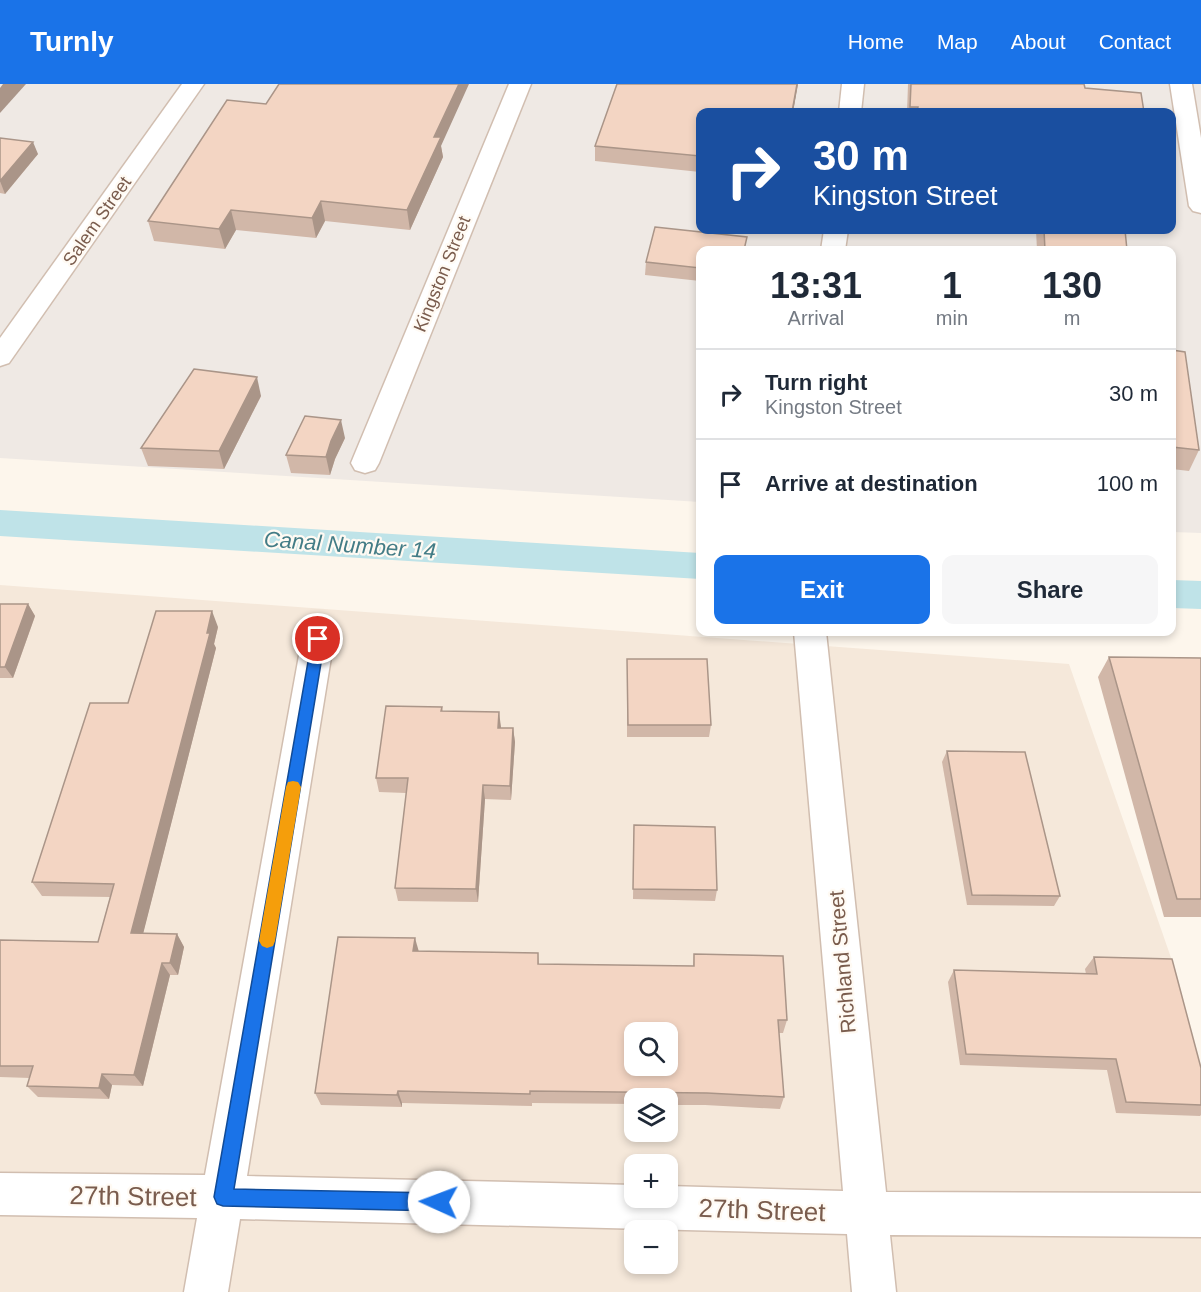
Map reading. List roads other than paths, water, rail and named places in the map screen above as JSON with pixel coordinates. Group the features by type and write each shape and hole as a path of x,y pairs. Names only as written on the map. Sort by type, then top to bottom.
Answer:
{"street":[{"name":"Salem Street","path":"0,357 193,84"},
{"name":"Kingston Street","path":"365,463 520,84"},
{"path":"850,108 853,84"},
{"path":"1181,84 1200,196"},
{"name":"Richland Street","path":"810,636 874,1292"},
{"path":"206,1292 318,639"},
{"name":"27th Street","path":"0,1194 223,1197 866,1213 1201,1215"}],"waterway":[{"name":"Canal Number 14","path":"0,523 696,566"},
{"name":"Canal Number 14","path":"1176,594 1201,595"}]}
